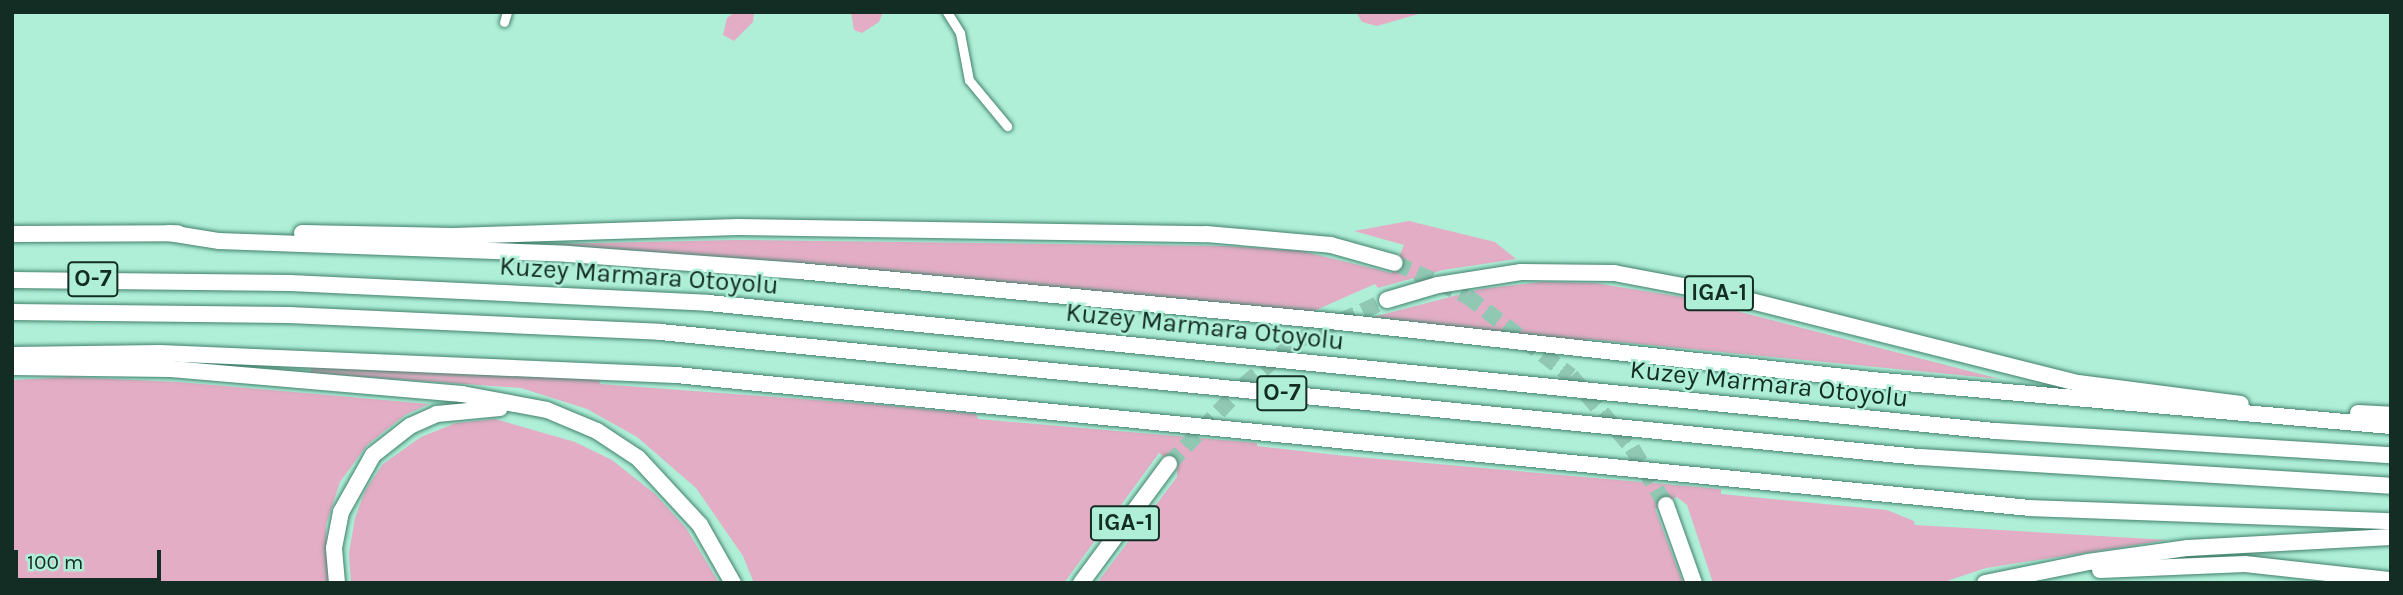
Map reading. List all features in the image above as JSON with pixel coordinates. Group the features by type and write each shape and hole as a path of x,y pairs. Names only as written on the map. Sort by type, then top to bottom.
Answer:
{"highway":[{"path":"12,233 453,236 751,227 1194,234 1310,242 1395,262"},
{"path":"169,233 219,241 743,266 1330,321 2093,401 2391,426"},
{"name":"IGA-1","path":"1387,300 1438,285 1521,272 1614,273 1715,292 2116,390 2391,415"},
{"name":"Kuzey Marmara Otoyolu","path":"12,280 173,280 517,291 708,303 1982,430 2391,454"},
{"name":"Kuzey Marmara Otoyolu","path":"12,312 173,312 660,332 1920,457 2391,486"},
{"path":"12,355 499,398 572,418 597,430 638,458 700,525 733,583"},
{"path":"12,367 59,359 440,362 676,375 2029,508 2391,521"},
{"path":"337,583 338,524 354,482 384,444 437,414 489,407 530,414 597,439 652,473"},
{"name":"IGA-1","path":"1081,583 1169,464"},
{"path":"1666,505 1694,583"},
{"path":"1984,583 2088,562 2188,548 2391,537"},
{"path":"2015,583 2189,564 2285,566 2391,580"}],"street":[{"path":"947,12 960,33 969,79 1007,126"}],"shaded area":[{"path":"735,12 754,12 753,22 734,41 723,35 727,18"},
{"path":"851,12 883,12 879,22 862,33 854,30"},
{"path":"1356,12 1451,12 1422,13 1377,26 1362,22"},
{"path":"1409,221 1495,242 1516,259 1443,270 1378,288 1375,284 1307,314 800,263 550,244 736,240 1226,246 1301,251 1392,273 1404,245 1354,231"},
{"path":"1541,282 1594,283 1682,297 2000,379 1587,339 1586,343 1373,317 1481,289"},
{"path":"311,367 599,379 600,384 881,405 976,414 978,419 1257,443 1257,446 1346,456 1721,489 1721,494 1887,510 1914,521 1915,525 2168,540 1986,568 1941,583 1713,583 1687,505 1677,497 1655,509 1683,583 1097,583 1177,477 1177,467 1159,453 1064,583 754,583 743,556 696,488 637,437 587,409 521,388 311,373"},
{"path":"70,377 179,382 429,404 405,415 367,445 340,482 326,525 328,583 12,583 12,380"},
{"path":"495,419 575,442 612,460 655,494 686,528 719,583 351,583 349,553 355,518 365,491 383,464 421,437 456,423"}],"tunnel":[{"path":"1395,263 1467,296 1571,376 1632,448 1666,505"},
{"path":"1169,464 1244,385 1297,341 1387,300"}]}
